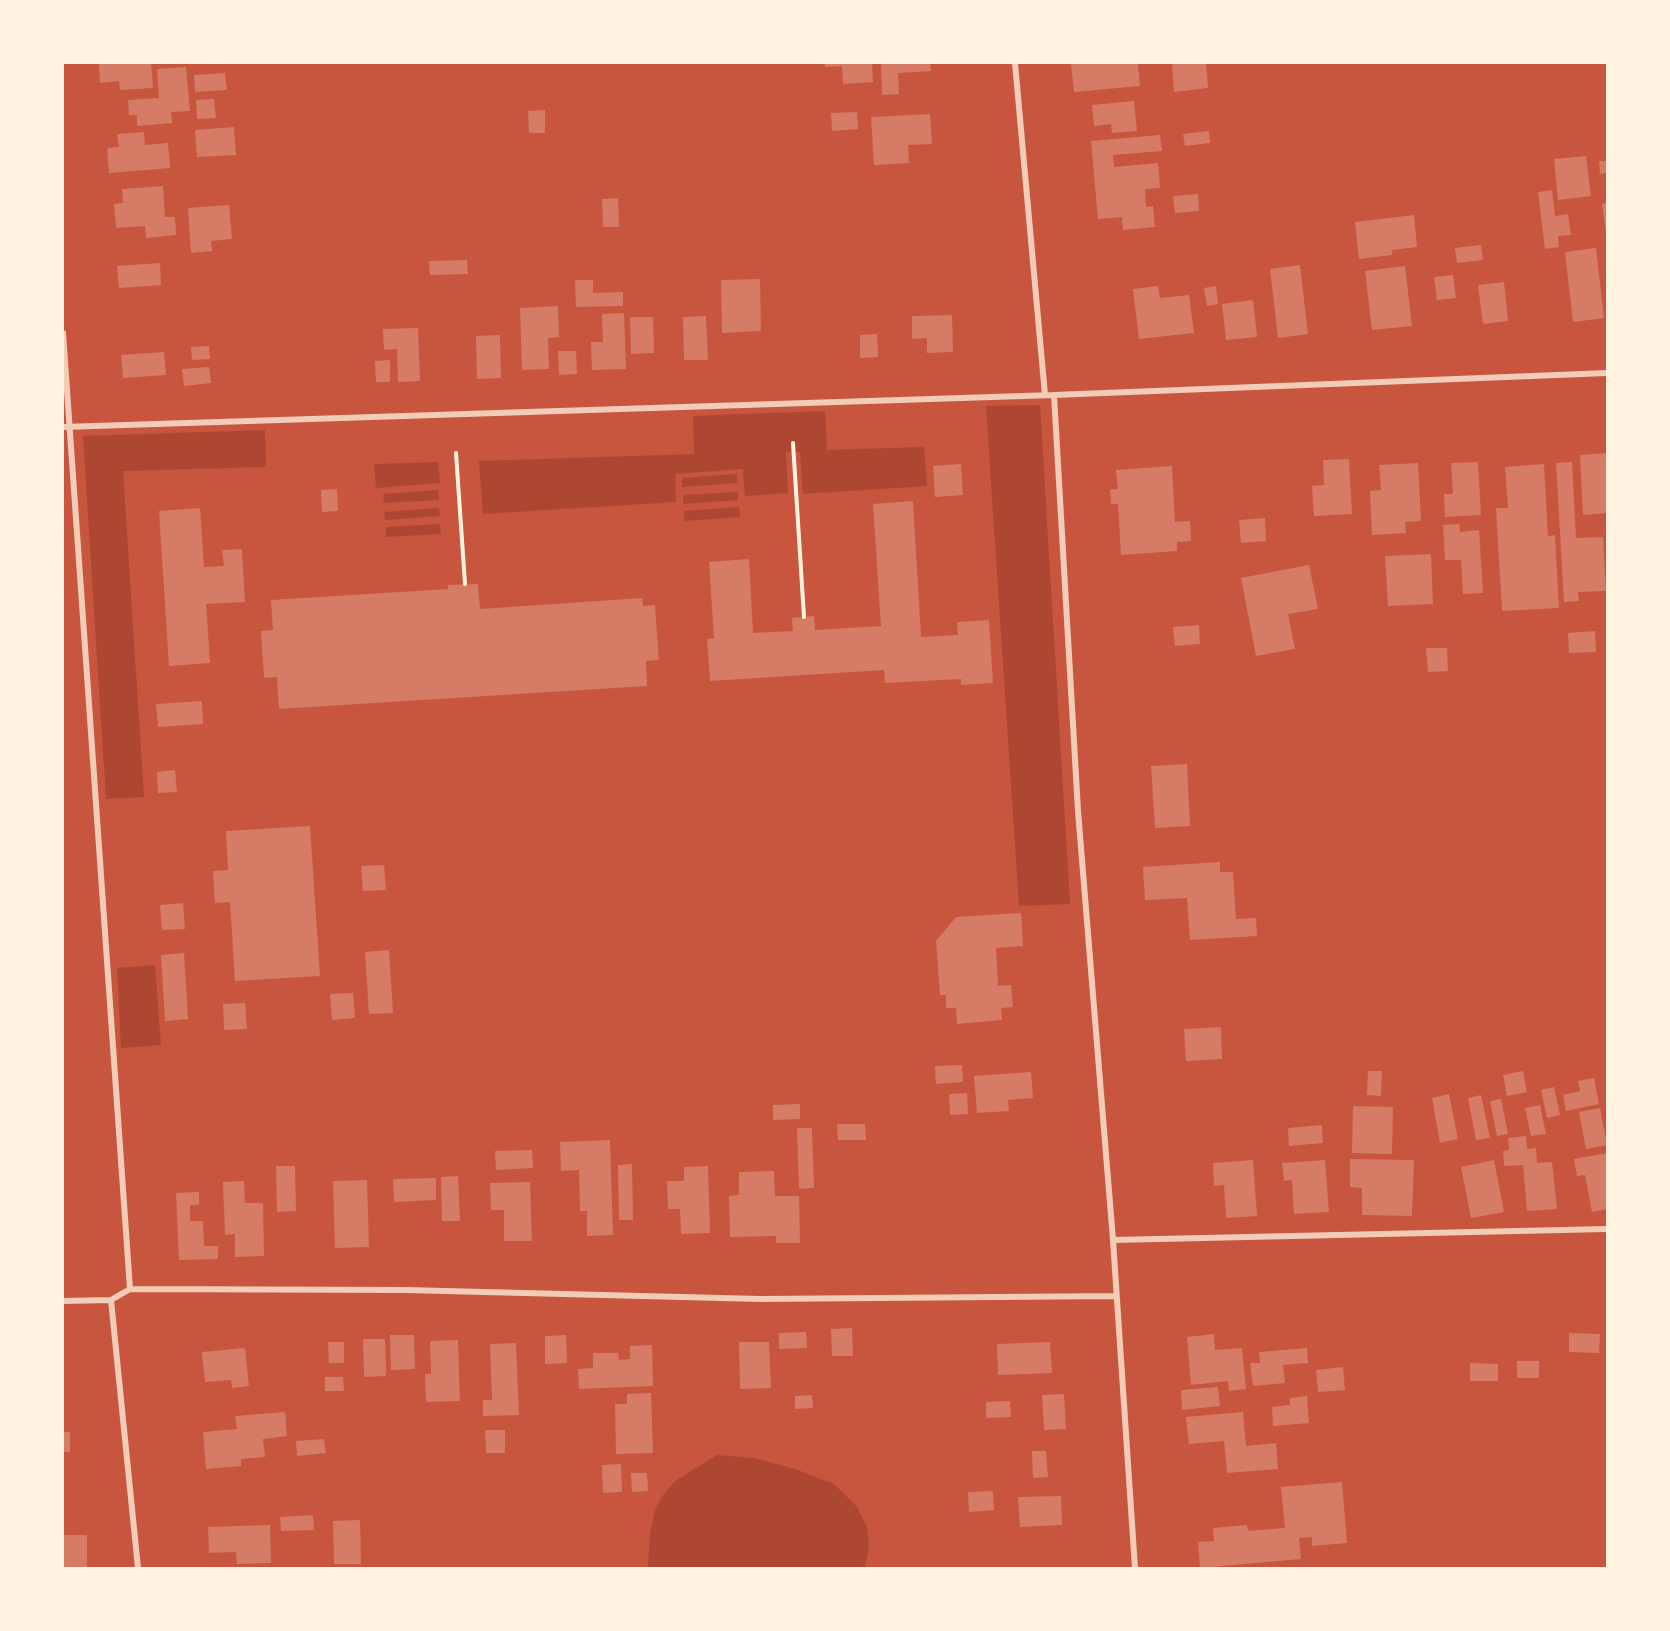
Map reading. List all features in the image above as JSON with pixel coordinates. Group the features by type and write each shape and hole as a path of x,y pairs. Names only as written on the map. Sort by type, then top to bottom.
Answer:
{"street":[{"path":"1015,63 1045,395"},
{"path":"63,333 130,1289"},
{"path":"63,427 1054,395 1607,373"},
{"path":"1054,395 1078,811 1113,1240 1135,1568"},
{"path":"1113,1240 1607,1229"},
{"path":"63,1302 111,1300 130,1289 406,1290 760,1299 1116,1296"},
{"path":"111,1300 138,1568"}],"path":[{"path":"793,443 804,617"},
{"path":"456,453 465,584"}],"shaded area":[{"path":"1040,405 1070,904 1019,906 986,406"},
{"path":"825,411 827,450 924,447 927,486 803,494 800,452 786,452 788,493 745,496 743,469 675,474 676,502 483,514 479,461 694,454 693,416"},
{"path":"265,430 266,467 123,471 144,797 106,799 83,436"},
{"path":"438,462 440,483 376,488 374,464"},
{"path":"737,474 737,483 682,487 682,478"},
{"path":"438,490 439,500 384,503 383,494"},
{"path":"738,492 738,500 683,504 683,495"},
{"path":"739,507 740,517 684,521 684,511"},
{"path":"439,508 440,516 385,520 384,512"},
{"path":"440,524 441,534 386,537 386,527"},
{"path":"155,965 161,1045 121,1048 117,968"},
{"path":"717,1455 754,1458 795,1469 834,1484 857,1507 867,1527 869,1546 865,1568 648,1568 650,1534 655,1510 663,1495 675,1481"}],"building":[{"path":"151,63 153,88 120,90 119,81 100,83 99,64"},
{"path":"825,63 872,63 873,82 843,84 842,66 825,67"},
{"path":"881,63 930,63 931,71 898,73 899,94 882,95"},
{"path":"1071,63 1138,63 1140,86 1074,92"},
{"path":"1172,63 1206,63 1208,88 1174,92"},
{"path":"186,67 190,111 171,112 172,123 137,126 137,115 129,115 128,100 159,98 157,69"},
{"path":"225,73 227,90 195,92 194,75"},
{"path":"214,99 216,118 197,119 196,100"},
{"path":"1134,101 1137,131 1112,133 1111,124 1094,126 1092,105"},
{"path":"545,110 545,133 529,133 528,111"},
{"path":"857,112 858,129 832,131 831,113"},
{"path":"930,114 932,144 908,145 909,163 874,165 871,117"},
{"path":"234,127 236,155 197,157 195,130"},
{"path":"1209,131 1210,143 1185,146 1183,134"},
{"path":"144,132 145,145 168,143 170,168 109,173 107,148 119,147 117,134"},
{"path":"1160,135 1162,151 1113,155 1114,167 1158,163 1160,188 1145,189 1146,207 1153,206 1155,227 1123,230 1122,217 1098,219 1091,141"},
{"path":"1586,156 1591,196 1558,200 1554,159"},
{"path":"1599,161 1607,161 1607,173 1600,174"},
{"path":"163,186 165,217 175,217 176,235 146,238 145,226 116,228 114,204 123,203 122,189"},
{"path":"1552,190 1555,216 1568,214 1571,235 1558,236 1559,247 1545,249 1538,192"},
{"path":"1198,194 1199,211 1175,213 1173,196"},
{"path":"618,198 619,227 603,227 602,199"},
{"path":"1607,203 1607,232 1606,232 1602,204"},
{"path":"229,205 232,239 211,241 212,251 191,253 188,208"},
{"path":"1414,215 1417,247 1392,250 1392,255 1359,259 1355,222"},
{"path":"1481,245 1483,260 1457,263 1455,248"},
{"path":"1596,248 1604,318 1573,322 1565,252"},
{"path":"467,260 468,274 430,275 429,261"},
{"path":"160,263 161,285 119,288 117,266"},
{"path":"1300,265 1308,334 1278,338 1270,269"},
{"path":"1405,266 1412,326 1372,330 1365,271"},
{"path":"1453,275 1456,298 1437,300 1434,277"},
{"path":"760,279 761,331 722,333 721,280"},
{"path":"575,280 593,280 593,293 623,292 623,306 576,307"},
{"path":"1504,282 1508,321 1483,324 1478,285"},
{"path":"1158,286 1160,298 1189,295 1194,333 1139,339 1133,289"},
{"path":"1216,286 1218,304 1207,306 1204,288"},
{"path":"1253,300 1257,337 1226,340 1222,304"},
{"path":"558,306 559,337 548,338 549,369 522,370 520,308"},
{"path":"624,313 626,369 592,370 591,342 603,342 602,314"},
{"path":"952,315 953,352 927,353 927,338 912,339 912,316"},
{"path":"706,316 708,360 684,360 683,317"},
{"path":"630,317 653,317 654,353 631,354"},
{"path":"418,328 420,381 398,382 397,349 384,350 383,329"},
{"path":"877,334 878,357 860,358 860,335"},
{"path":"500,335 501,378 477,379 476,336"},
{"path":"209,346 210,359 192,360 191,347"},
{"path":"558,351 576,351 577,374 559,375"},
{"path":"164,352 166,375 123,378 121,355"},
{"path":"390,360 390,382 376,382 375,361"},
{"path":"209,367 211,383 184,386 182,369"},
{"path":"1607,453 1607,513 1583,515 1580,455"},
{"path":"1349,459 1352,514 1314,516 1312,486 1324,485 1323,460"},
{"path":"1478,462 1481,515 1445,517 1444,494 1453,494 1451,463"},
{"path":"1572,462 1576,538 1603,537 1606,591 1578,592 1579,601 1564,602 1556,463"},
{"path":"1418,463 1421,521 1405,522 1406,533 1372,535 1370,491 1381,490 1379,465"},
{"path":"961,464 963,495 935,497 933,466"},
{"path":"1544,464 1548,536 1555,535 1559,608 1502,611 1496,508 1508,508 1505,467"},
{"path":"1172,466 1175,522 1190,521 1191,541 1177,542 1177,551 1121,555 1118,504 1111,504 1110,490 1118,489 1116,470"},
{"path":"337,489 338,511 322,512 321,490"},
{"path":"913,501 921,637 958,635 957,622 989,620 993,683 961,685 961,679 885,683 884,670 710,681 707,639 714,638 709,562 749,559 753,633 793,631 792,618 814,616 815,630 881,626 873,504"},
{"path":"200,508 204,567 224,566 222,550 242,549 245,602 206,604 210,663 169,666 159,511"},
{"path":"1265,518 1266,541 1241,543 1239,520"},
{"path":"1459,524 1460,532 1479,530 1483,593 1463,594 1461,560 1445,560 1443,525"},
{"path":"1431,554 1433,604 1388,606 1385,556"},
{"path":"1309,565 1318,609 1288,614 1295,649 1256,656 1241,578"},
{"path":"478,584 480,609 642,598 643,606 655,605 659,660 646,661 647,686 279,709 277,677 264,678 261,631 273,630 271,600 448,589 448,585"},
{"path":"1199,625 1200,644 1175,646 1173,627"},
{"path":"1595,631 1596,652 1569,653 1568,633"},
{"path":"1426,648 1447,648 1448,671 1428,672"},
{"path":"202,701 203,724 158,727 156,704"},
{"path":"1187,764 1190,826 1155,828 1151,766"},
{"path":"175,770 177,792 158,793 157,772"},
{"path":"310,826 320,976 235,981 230,902 215,903 213,871 228,870 226,831"},
{"path":"1220,862 1220,872 1233,872 1236,919 1256,918 1257,936 1190,940 1187,898 1145,900 1143,867"},
{"path":"384,865 386,890 363,891 361,866"},
{"path":"183,903 185,929 162,930 160,905"},
{"path":"1021,913 1023,946 996,948 998,986 1011,985 1013,1007 1001,1008 1002,1020 957,1024 956,1008 946,1008 946,995 940,995 936,941 956,917"},
{"path":"389,950 393,1013 369,1014 365,952"},
{"path":"184,953 188,1019 165,1021 161,955"},
{"path":"353,993 355,1018 332,1020 330,994"},
{"path":"245,1003 247,1029 224,1030 223,1004"},
{"path":"1221,1027 1222,1059 1186,1061 1184,1029"},
{"path":"962,1065 963,1082 936,1084 935,1066"},
{"path":"1368,1071 1382,1071 1381,1096 1367,1095"},
{"path":"1523,1071 1527,1092 1507,1096 1503,1075"},
{"path":"1031,1072 1033,1098 1008,1100 1009,1111 977,1113 974,1076"},
{"path":"1594,1078 1599,1104 1566,1111 1563,1095 1580,1091 1578,1081"},
{"path":"1554,1087 1560,1115 1547,1118 1541,1090"},
{"path":"967,1093 968,1114 950,1115 949,1094"},
{"path":"1449,1094 1458,1139 1440,1143 1432,1098"},
{"path":"1481,1095 1490,1138 1476,1140 1468,1098"},
{"path":"1501,1099 1508,1134 1497,1136 1490,1101"},
{"path":"800,1104 800,1119 773,1120 773,1105"},
{"path":"1540,1105 1546,1134 1531,1136 1525,1108"},
{"path":"1353,1106 1393,1107 1392,1154 1352,1153"},
{"path":"1600,1108 1607,1145 1586,1149 1579,1112"},
{"path":"837,1124 865,1124 866,1140 838,1140"},
{"path":"1322,1125 1323,1143 1289,1146 1288,1128"},
{"path":"797,1128 812,1128 814,1188 799,1189"},
{"path":"1526,1136 1527,1149 1536,1148 1537,1163 1552,1162 1557,1209 1527,1211 1523,1165 1504,1166 1503,1151 1509,1150 1508,1138"},
{"path":"610,1140 613,1235 587,1236 587,1211 580,1211 579,1170 561,1171 560,1142"},
{"path":"532,1150 533,1168 496,1170 495,1151"},
{"path":"1607,1153 1607,1209 1592,1212 1585,1175 1577,1176 1574,1159"},
{"path":"1350,1159 1414,1160 1412,1216 1362,1215 1362,1188 1350,1187"},
{"path":"1253,1160 1257,1216 1226,1218 1224,1185 1214,1186 1213,1163"},
{"path":"1325,1160 1329,1212 1294,1214 1292,1180 1284,1181 1282,1163"},
{"path":"1494,1160 1504,1212 1471,1218 1461,1167"},
{"path":"632,1164 633,1220 619,1220 618,1165"},
{"path":"276,1166 295,1166 296,1211 277,1212"},
{"path":"708,1166 710,1233 681,1234 680,1209 668,1209 667,1181 684,1181 684,1167"},
{"path":"774,1171 775,1196 799,1196 800,1243 776,1243 776,1236 730,1237 729,1196 739,1195 739,1172"},
{"path":"458,1176 460,1221 442,1221 441,1177"},
{"path":"436,1178 436,1200 394,1202 393,1179"},
{"path":"367,1180 369,1247 335,1248 333,1181"},
{"path":"244,1181 245,1203 263,1203 264,1256 235,1257 235,1234 225,1235 223,1182"},
{"path":"530,1182 532,1241 504,1241 504,1210 491,1210 490,1183"},
{"path":"199,1192 199,1205 190,1205 190,1221 203,1221 204,1246 218,1246 218,1259 179,1260 176,1193"},
{"path":"852,1328 853,1356 832,1356 831,1329"},
{"path":"806,1332 807,1348 779,1349 779,1333"},
{"path":"1569,1333 1600,1334 1599,1353 1569,1352"},
{"path":"1214,1334 1215,1350 1242,1348 1246,1389 1229,1391 1228,1381 1191,1385 1187,1337"},
{"path":"390,1335 414,1335 415,1369 391,1370"},
{"path":"566,1335 567,1363 545,1364 545,1336"},
{"path":"363,1339 385,1339 386,1376 364,1377"},
{"path":"458,1340 460,1401 426,1402 425,1374 431,1374 430,1341"},
{"path":"328,1342 344,1342 344,1363 329,1363"},
{"path":"739,1342 769,1342 771,1388 740,1389"},
{"path":"1050,1342 1052,1373 998,1375 997,1344"},
{"path":"516,1343 519,1415 483,1416 483,1400 492,1400 490,1344"},
{"path":"652,1345 653,1386 579,1389 578,1369 593,1368 593,1353 618,1353 619,1360 630,1359 630,1346"},
{"path":"245,1348 249,1386 232,1388 231,1380 205,1382 202,1352"},
{"path":"1307,1348 1308,1363 1283,1365 1285,1383 1253,1386 1250,1363 1260,1363 1259,1352"},
{"path":"1517,1361 1539,1361 1539,1378 1517,1378"},
{"path":"1470,1363 1498,1364 1498,1381 1470,1381"},
{"path":"1343,1367 1345,1390 1318,1392 1316,1370"},
{"path":"325,1377 343,1377 344,1391 325,1391"},
{"path":"1218,1387 1220,1406 1182,1410 1181,1390"},
{"path":"651,1393 653,1453 616,1454 615,1404 627,1404 627,1394"},
{"path":"1064,1394 1066,1429 1044,1430 1042,1395"},
{"path":"812,1395 813,1408 795,1409 795,1396"},
{"path":"1307,1396 1309,1423 1273,1426 1272,1407 1290,1405 1290,1398"},
{"path":"1010,1401 1011,1417 986,1418 986,1402"},
{"path":"285,1412 287,1436 263,1439 265,1457 241,1459 241,1466 206,1469 203,1432 237,1429 235,1416"},
{"path":"1243,1412 1246,1446 1276,1443 1278,1469 1227,1473 1224,1441 1189,1444 1186,1417"},
{"path":"485,1430 505,1430 505,1453 486,1453"},
{"path":"63,1432 70,1432 70,1452 63,1452"},
{"path":"324,1439 326,1453 297,1456 296,1441"},
{"path":"1032,1451 1046,1451 1048,1477 1033,1478"},
{"path":"621,1464 622,1492 603,1493 602,1465"},
{"path":"631,1473 647,1473 648,1491 632,1492"},
{"path":"1342,1482 1347,1543 1312,1546 1312,1537 1299,1538 1301,1559 1200,1568 1198,1542 1214,1541 1213,1528 1247,1525 1248,1531 1285,1528 1281,1487"},
{"path":"993,1491 994,1510 969,1512 968,1492"},
{"path":"1061,1496 1062,1525 1020,1527 1018,1497"},
{"path":"313,1515 314,1530 281,1531 280,1517"},
{"path":"360,1520 361,1564 334,1564 333,1521"},
{"path":"270,1525 271,1563 237,1564 236,1552 209,1553 208,1527"},
{"path":"63,1535 87,1535 87,1568 63,1568"}]}
